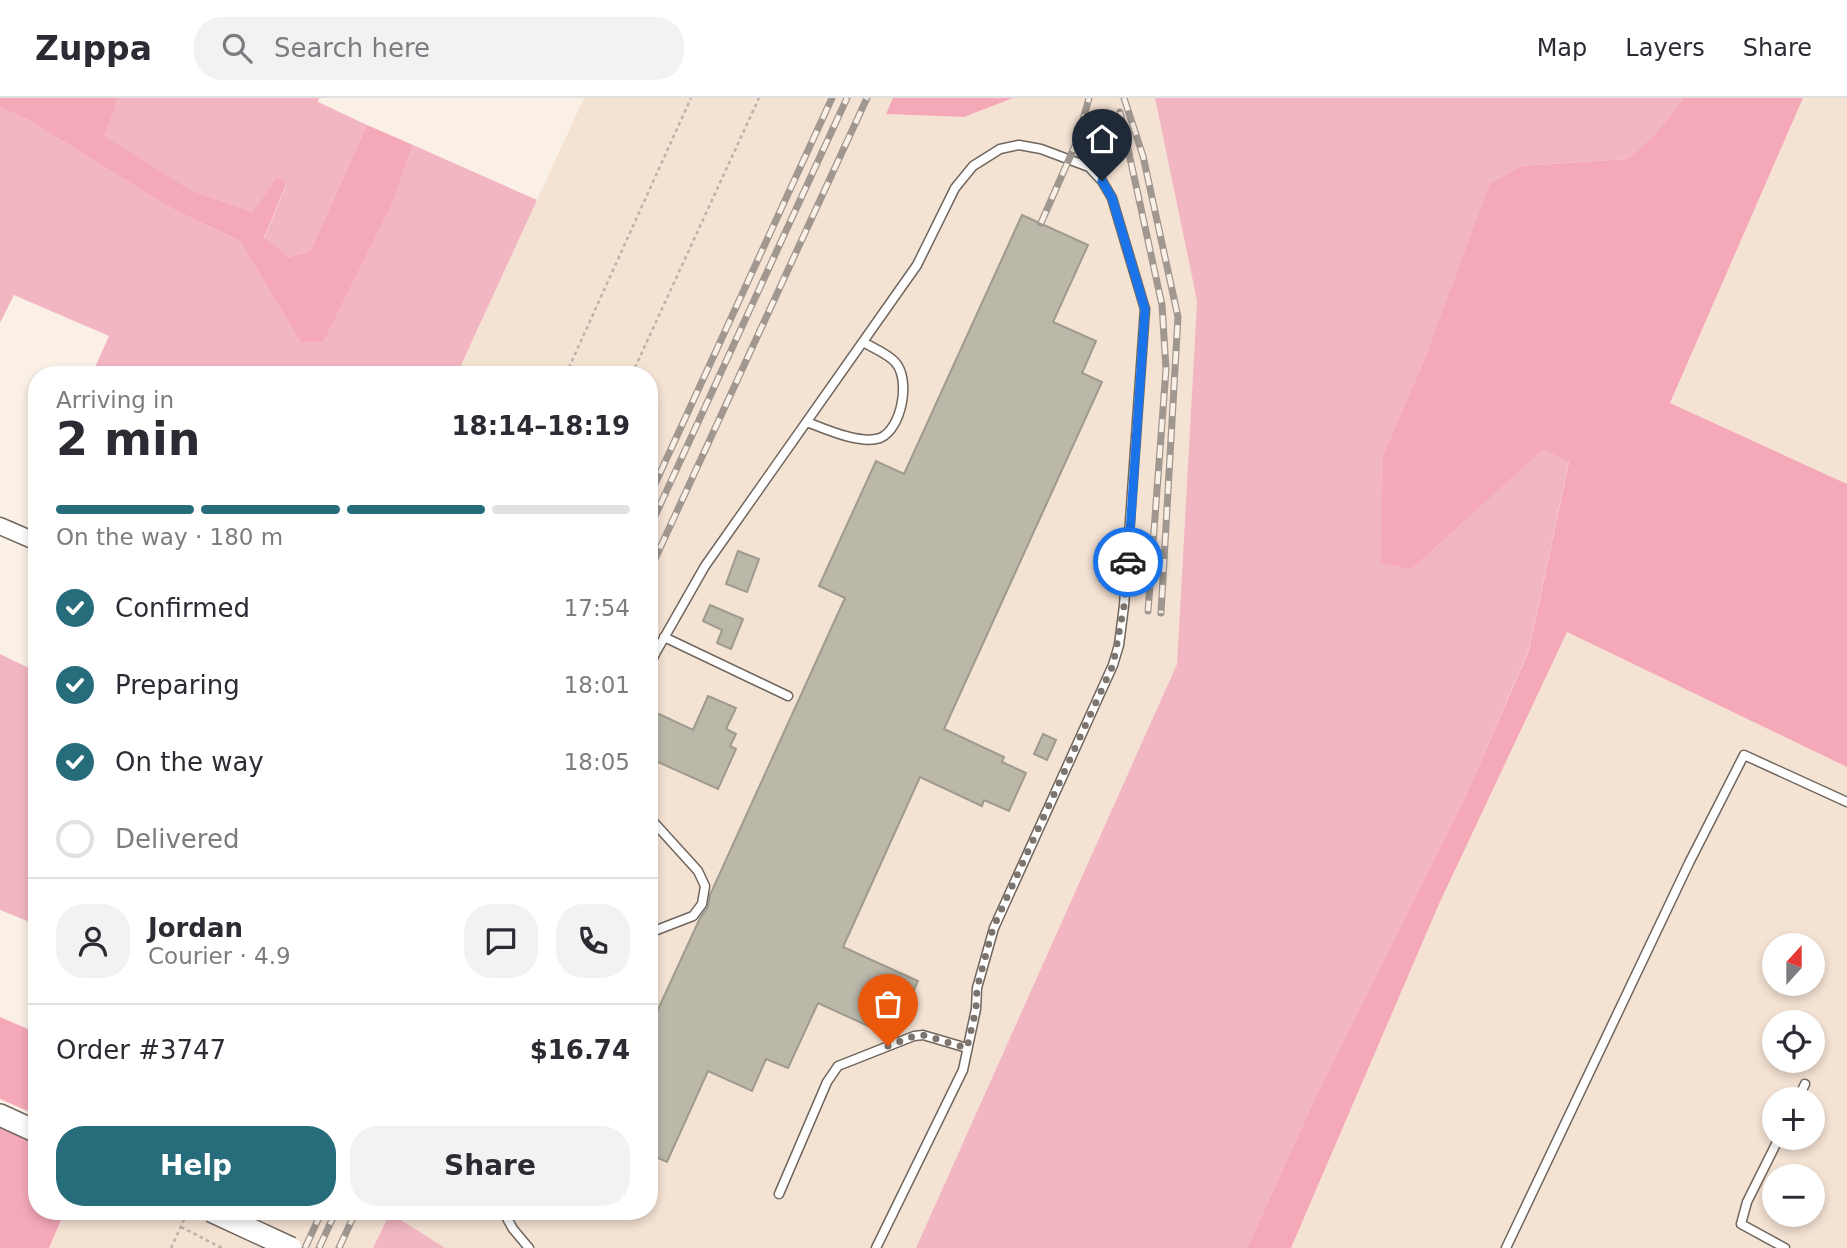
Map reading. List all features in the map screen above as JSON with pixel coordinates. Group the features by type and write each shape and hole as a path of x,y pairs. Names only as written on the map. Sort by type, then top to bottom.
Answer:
{"street":[{"path":"0,526 28,538"},
{"path":"0,1115 28,1128"},
{"path":"231,1220 292,1248"}],"lane":[{"path":"658,649 705,566 917,265 955,188 973,166 1000,149 1019,145 1041,149 1089,167 1112,198 1145,309 1129,550 1119,645 1113,665 993,928 977,988 976,1009 962,1070 876,1248"},
{"path":"807,422 855,438 879,438 893,428 904,390 903,375 895,361 863,342"},
{"path":"664,637 788,696"},
{"path":"1506,1248 1689,863 1744,755 1847,802"},
{"path":"658,827 698,871 705,886 702,904 693,916 658,930"},
{"path":"779,1194 827,1082 838,1066 914,1036 923,1035 967,1048"},
{"path":"1773,1150 1747,1202 1741,1224 1785,1248"},
{"path":"508,1220 528,1248"}],"path":[{"path":"570,366 691,98"},
{"path":"636,366 759,98"},
{"path":"171,1248 184,1220"},
{"path":"181,1227 222,1248"}],"shaded area":[{"path":"0,98 118,98 104,136 191,190 252,212 277,178 287,182 264,238 289,257 310,251 367,125 413,145 394,199 323,342 301,342 240,241 174,210 30,121 0,107"},
{"path":"118,98 319,98 318,102 367,125 310,251 289,257 264,239 287,183 277,179 252,212 191,190 103,136"},
{"path":"584,98 893,98 886,114 964,117 1013,98 1155,98 1197,301 1177,664 916,1248 445,1248 401,1220 658,1220 658,366 461,366"},
{"path":"893,98 1013,98 964,117 886,114"},
{"path":"1155,98 1684,98 1656,133 1628,159 1522,166 1429,348 1383,455 1412,569 1543,448 1569,461 1529,649 1467,793 1315,1098 1247,1248 916,1248 1177,664 1197,301"},
{"path":"1684,98 1803,98 1670,403 1847,484 1847,767 1567,632 1439,904 1291,1248 1247,1248 1315,1098 1467,793 1529,650 1569,462 1543,449 1412,569 1381,563 1383,455 1429,348 1490,184 1522,166 1628,159 1656,133"},
{"path":"1803,98 1847,98 1847,484 1670,403"},
{"path":"0,107 30,121 174,210 240,241 302,342 394,199 413,145 537,200 461,366 96,366 109,336 14,295 0,323"},
{"path":"1567,632 1847,767 1847,1248 1291,1248 1439,904"},
{"path":"0,654 28,668 28,921 0,910"},
{"path":"0,1017 28,1029 28,1111 0,1099"},
{"path":"0,1128 28,1141 28,1220 61,1220 49,1248 0,1248"},
{"path":"61,1220 387,1220 373,1248 49,1248"},
{"path":"387,1220 401,1220 445,1248 373,1248"}],"building":[{"path":"1022,215 1088,245 1053,322 1096,341 1082,373 1102,382 944,729 1004,757 1002,762 1026,773 1009,811 984,800 982,806 920,777 843,947 918,981 892,1037 818,1003 788,1068 766,1059 752,1091 708,1071 667,1162 658,1158 658,1009 700,918 708,907 710,895 845,598 819,586 876,461 904,474"},
{"path":"738,551 759,559 747,592 726,584"},
{"path":"710,605 743,619 731,649 717,643 722,630 703,621"},
{"path":"708,696 736,708 726,729 736,734 730,746 736,749 718,789 658,762 658,713 693,730"},
{"path":"1043,734 1056,740 1047,760 1034,754"}],"railway":[{"path":"658,477 832,98"},
{"path":"658,509 847,98"},
{"path":"658,552 867,98"},
{"path":"1041,223 1077,141 1089,98"},
{"path":"1124,98 1143,156 1178,317 1161,613"},
{"path":"1120,112 1162,305 1166,369 1148,611"},
{"path":"305,1248 318,1220"},
{"path":"319,1248 332,1220"},
{"path":"339,1248 352,1220"}],"way so far":[{"path":"888,1046 923,1035 967,1048 976,1009 977,988 993,928 1113,665 1119,645 1128,562"}],"route":[{"path":"1102,181 1112,198 1145,309 1128,562"}]}
